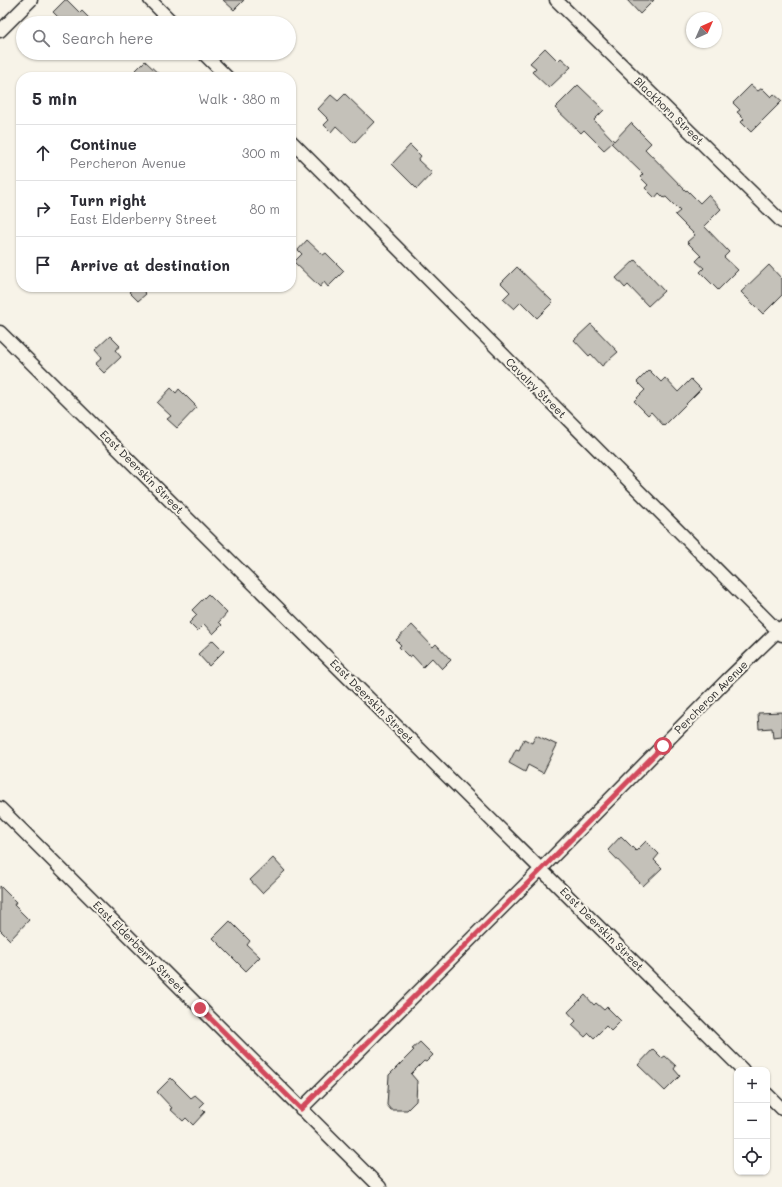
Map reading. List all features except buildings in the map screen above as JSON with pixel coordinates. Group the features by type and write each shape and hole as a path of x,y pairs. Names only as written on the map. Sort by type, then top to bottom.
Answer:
{"street":[{"path":"0,31 31,0"},
{"path":"150,0 166,16"},
{"name":"Blackhorn Street","path":"556,0 782,222"},
{"path":"210,60 222,72"},
{"name":"Cavalry Street","path":"296,146 781,631"},
{"name":"East Deerskin Street","path":"0,332 740,1067"},
{"name":"Percheron Avenue","path":"301,1109 542,869 727,680 781,631"},
{"name":"East Elderberry Street","path":"0,808 380,1187"},
{"path":"770,1097 782,1109"}],"route":[{"path":"200,1008 301,1109 663,746"}]}
